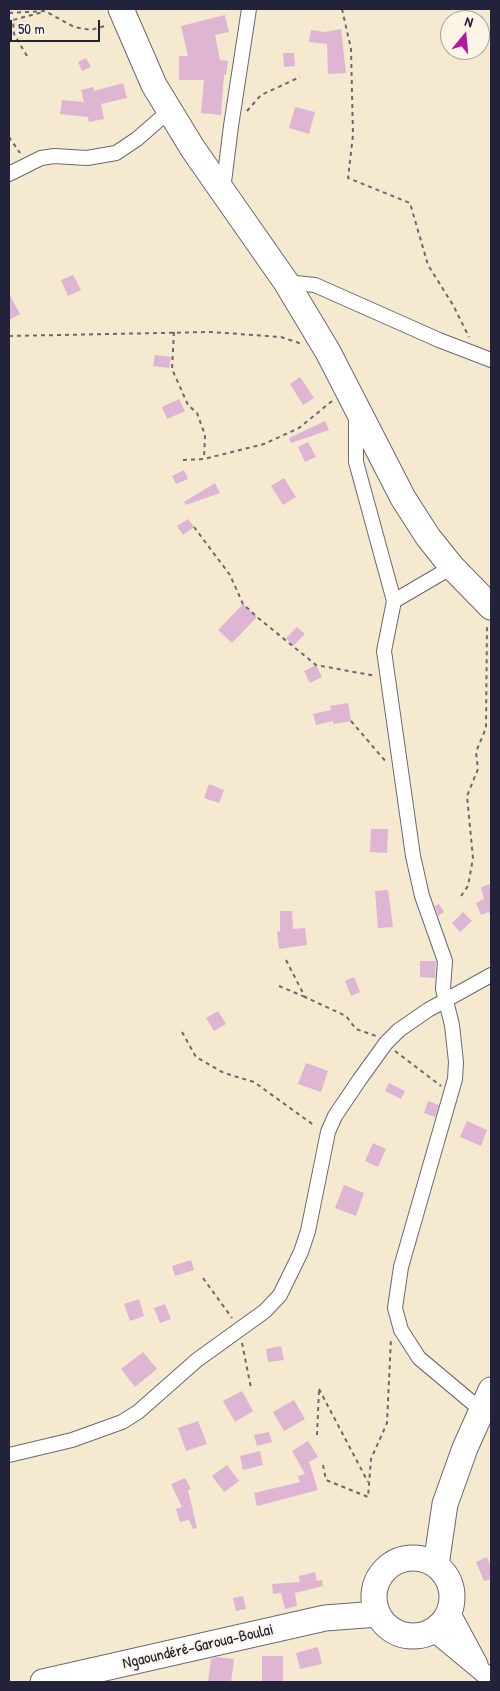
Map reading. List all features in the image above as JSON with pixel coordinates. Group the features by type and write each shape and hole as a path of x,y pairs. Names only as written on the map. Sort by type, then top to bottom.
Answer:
{"highway":[{"path":"123,15 154,85 193,149 286,282 328,352 404,498 428,538 489,606"},
{"path":"412,1558 445,1504 486,1400"},
{"path":"436,1565 445,1504"},
{"path":"412,1558 424,1559 436,1565 446,1574 452,1586 453,1599 450,1612 443,1623 433,1631 421,1636 408,1636 396,1632 385,1625 378,1614 374,1600 375,1585 381,1574 389,1565 400,1560 412,1558"},
{"name":"Ngaoundéré-Garoua-Boulai","path":"325,1618 375,1585"},
{"name":"Ngaoundéré-Garoua-Boulai","path":"43,1682 325,1618 378,1614"}],"street":[{"path":"223,190 230,126 249,9"},
{"path":"9,174 41,158 54,156 87,158 116,153 137,139 169,110"},
{"path":"286,282 314,285 485,358"},
{"path":"352,398 356,462 394,601 384,651 417,880 445,961 443,989 452,1025 456,1062 450,1094 400,1267 395,1308 401,1330 419,1358 486,1400"},
{"path":"394,601 452,567"},
{"path":"9,1455 72,1440 122,1422 138,1412 197,1360 265,1311 280,1295 301,1252 308,1231 328,1132 335,1116 386,1043 405,1025 491,975"},
{"path":"450,1612 486,1673"},
{"path":"433,1631 451,1648 486,1673"}],"path":[{"path":"342,9 351,49 353,135 348,178 410,203 428,265 485,358"},
{"path":"27,56 14,34 13,20 45,11"},
{"path":"9,13 45,11 74,27 92,30 123,15"},
{"path":"230,126 237,122 261,96 300,77"},
{"path":"9,136 29,165"},
{"path":"9,336 174,332 243,333 282,337 328,352"},
{"path":"174,332 172,369 188,405 197,413 205,435 204,459"},
{"path":"183,460 204,459 264,444 299,428 352,398"},
{"path":"194,527 230,575 243,604 316,665 387,678"},
{"path":"460,896 468,886 473,858 467,796 478,769 476,752 486,728 489,606"},
{"path":"351,721 387,764 400,768"},
{"path":"286,960 305,997"},
{"path":"279,986 346,1016 356,1029 383,1038 402,1058 450,1094"},
{"path":"182,1032 196,1057 224,1073 254,1082 315,1126 328,1132"},
{"path":"323,1465 326,1480 368,1497 371,1459 386,1423 391,1337"},
{"path":"317,1435 319,1389 369,1483"}],"building":[{"path":"225,15 229,32 215,35 220,60 228,61 226,75 224,75 221,115 201,113 204,80 179,80 179,56 188,56 181,26"},
{"path":"341,29 346,73 328,74 327,44 309,42 311,30 325,32"},
{"path":"283,53 294,53 295,66 284,67"},
{"path":"86,58 91,67 82,71 78,62"},
{"path":"123,83 127,98 101,104 104,119 89,122 88,117 60,114 62,100 84,102 81,90 93,87 94,91"},
{"path":"295,107 315,112 309,134 289,128"},
{"path":"73,275 81,290 68,296 61,280"},
{"path":"9,294 20,314 9,320"},
{"path":"155,355 171,357 169,368 153,366"},
{"path":"300,377 314,398 303,405 290,384"},
{"path":"179,399 185,411 167,419 162,407"},
{"path":"325,421 329,430 291,443 289,438"},
{"path":"308,442 316,457 305,462 298,447"},
{"path":"184,470 188,479 176,484 172,476"},
{"path":"284,478 296,497 283,505 271,486"},
{"path":"215,483 220,493 186,505 184,502"},
{"path":"188,519 194,527 183,535 177,526"},
{"path":"243,604 257,617 232,643 218,630"},
{"path":"297,627 305,634 293,646 286,638"},
{"path":"316,665 322,677 310,683 304,671"},
{"path":"348,703 351,721 333,724 333,721 316,725 313,714 331,710 330,706"},
{"path":"209,784 224,790 219,803 204,798"},
{"path":"371,829 388,829 387,853 370,852"},
{"path":"491,884 491,914 488,912 481,915 476,903 484,899 481,887"},
{"path":"388,890 393,927 378,928 375,891"},
{"path":"439,904 444,912 438,916 435,906"},
{"path":"280,911 292,911 293,929 305,928 307,945 279,949 277,932 280,931"},
{"path":"463,912 472,921 460,932 452,923"},
{"path":"420,961 436,961 435,978 420,977"},
{"path":"354,977 360,992 351,996 345,981"},
{"path":"218,1011 226,1024 214,1031 206,1018"},
{"path":"306,1063 328,1071 321,1092 298,1084"},
{"path":"389,1083 405,1091 401,1099 385,1091"},
{"path":"428,1101 439,1105 435,1117 424,1113"},
{"path":"467,1121 487,1130 481,1146 460,1137"},
{"path":"373,1143 386,1149 378,1167 365,1161"},
{"path":"344,1185 364,1193 356,1216 335,1208"},
{"path":"191,1260 194,1270 175,1276 172,1266"},
{"path":"139,1299 144,1316 130,1321 124,1304"},
{"path":"165,1304 171,1319 160,1323 154,1308"},
{"path":"281,1346 284,1360 268,1362 266,1349"},
{"path":"143,1352 157,1369 135,1387 121,1369"},
{"path":"242,1391 253,1411 235,1422 223,1401"},
{"path":"294,1400 305,1419 284,1431 273,1412"},
{"path":"198,1421 207,1444 186,1451 178,1428"},
{"path":"269,1432 272,1442 257,1446 254,1435"},
{"path":"308,1441 318,1457 309,1462 318,1490 257,1506 254,1493 300,1482 298,1476 305,1474 292,1451"},
{"path":"260,1451 263,1465 243,1470 240,1456"},
{"path":"227,1465 239,1481 224,1492 212,1476"},
{"path":"185,1478 191,1489 188,1490 197,1528 193,1529 189,1520 180,1522 176,1509 182,1507 171,1484"},
{"path":"487,1557 491,1568 491,1579 484,1581 476,1562"},
{"path":"315,1572 317,1581 322,1580 323,1586 295,1593 297,1606 285,1609 281,1593 273,1594 272,1584 300,1582 299,1576"},
{"path":"243,1596 246,1609 236,1611 233,1598"},
{"path":"318,1647 322,1664 300,1669 296,1653"},
{"path":"262,1656 283,1656 283,1682 262,1682"},
{"path":"216,1657 234,1659 231,1682 208,1682 211,1659"}]}
